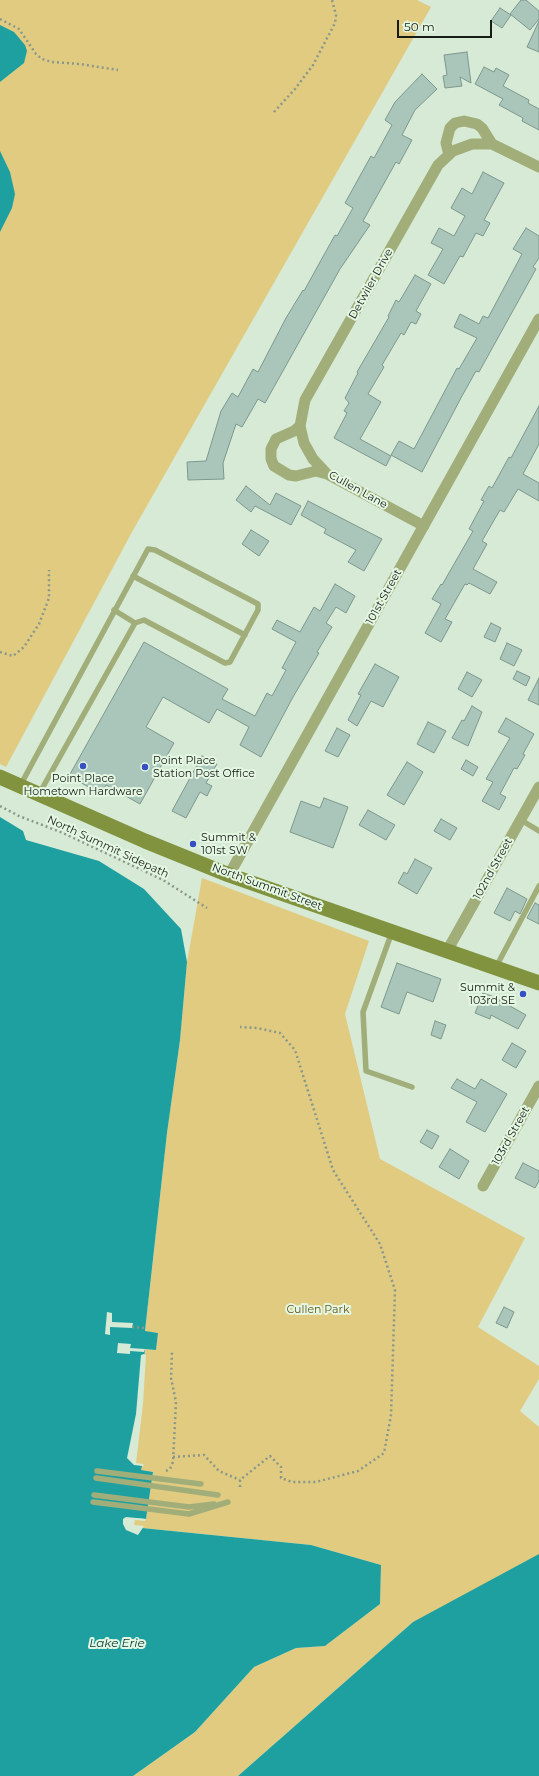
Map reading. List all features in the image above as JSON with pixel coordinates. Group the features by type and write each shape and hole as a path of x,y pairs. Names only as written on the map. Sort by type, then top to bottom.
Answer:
{"main road":[{"name":"North Summit Street","path":"0,777 145,841 229,875 539,983"}],"street":[{"path":"449,155 446,143 450,128 455,123 464,122 477,124 482,128 492,144 539,167"},
{"name":"Detwiler Drive","path":"304,443 300,426 305,400 438,165 453,151 472,144 492,144"},
{"name":"101st Street","path":"229,875 539,320"},
{"path":"300,426 294,431 276,439 271,449 271,459 274,466 289,475 296,476 316,470 327,474"},
{"name":"Cullen Lane","path":"304,443 313,460 327,474 424,526"},
{"name":"102nd Street","path":"447,951 539,787"},
{"name":"103rd Street","path":"483,1186 539,1086"}],"lane":[{"path":"20,786 114,610 148,549 152,549 255,601 258,604 258,610 230,662 225,663 144,620 135,622 114,610"},
{"path":"133,576 244,635"},
{"path":"39,794 135,622"},
{"path":"521,820 539,830"},
{"path":"496,967 539,886"},
{"path":"392,932 363,1012 366,1071 412,1087"},
{"path":"97,1471 201,1484"},
{"path":"96,1478 218,1496"},
{"path":"93,1502 188,1514 228,1502 189,1507 94,1495"}],"path":[{"path":"274,112 295,89 313,65 335,23 336,15 332,0"},
{"path":"0,19 19,29 36,54 42,59 52,62 80,64 118,70"},
{"path":"0,652 13,656 24,647 39,624 49,598 49,570"},
{"name":"North Summit Sidepath","path":"0,806 24,818 63,833 163,880 207,908"},
{"path":"240,1027 256,1028 280,1033 295,1050 333,1170 380,1244 396,1290 391,1415 384,1452 358,1471 316,1482 292,1482 280,1478 281,1467 270,1456 240,1480"},
{"path":"132,1327 146,1328"},
{"path":"164,1471 170,1469 173,1457 176,1402 171,1378 172,1352"},
{"path":"173,1457 204,1454 220,1471 240,1480"},
{"path":"240,1480 240,1487"}],"green space":[{"path":"0,0 417,0 431,7 132,532 6,767 0,764"},
{"name":"Cullen Park","path":"202,878 369,941 345,1014 380,1159 525,1238 478,1327 539,1366 539,1379 520,1411 539,1427 539,1622 413,1622 238,1776 133,1776 195,1732 254,1667 296,1648 325,1646 380,1604 381,1565 311,1545 132,1527 133,1518 146,1519 153,1472 141,1470 134,1465 145,1349 156,1350 158,1333 145,1332 167,1133 180,1040 187,962"}],"water":[{"path":"0,25 14,32 25,45 27,51 24,63 0,82"},
{"path":"0,151 10,172 15,194 12,208 0,232"},
{"name":"Lake Erie","path":"0,817 23,831 26,840 99,861 144,889 181,929 187,962 180,1040 167,1133 145,1331 158,1333 156,1350 145,1349 134,1464 142,1466 141,1470 153,1472 146,1519 133,1518 132,1527 311,1545 381,1565 380,1604 325,1646 296,1648 254,1667 195,1732 133,1776 0,1776"},
{"path":"539,1554 539,1776 238,1776 413,1622"}],"pier":[{"path":"107,1312 112,1313 112,1322 133,1323 132,1328 110,1327 110,1335 105,1334"},
{"path":"118,1343 131,1344 130,1348 145,1349 144,1352 130,1351 130,1354 117,1353"},
{"path":"141,1355 146,1355 143,1404 136,1463 143,1464 144,1466 134,1465 127,1458 136,1414"},
{"path":"126,1517 146,1519 145,1521 135,1520 134,1525 144,1526 138,1535 126,1530 123,1524 123,1519"}],"building":[{"path":"521,0 526,0 539,11 539,19 530,30 510,14"},
{"path":"500,8 511,15 502,28 491,21"},
{"path":"539,21 539,52 527,47"},
{"path":"467,52 471,83 460,77 462,86 445,88 443,76 447,75 444,55"},
{"path":"484,67 494,72 496,68 509,75 503,86 529,100 528,103 539,109 539,130 522,121 523,118 499,105 503,99 475,84"},
{"path":"422,74 437,89 415,110 402,135 412,140 399,164 396,162 363,221 370,225 340,269 265,403 258,399 242,427 236,424 223,463 224,479 188,480 187,462 206,461 221,411 232,393 238,397 253,369 258,372 286,318 303,290 304,291 335,235 337,236 353,208 345,203 371,156 374,158 392,125 385,120 395,102"},
{"path":"483,172 504,183 484,220 490,223 483,236 476,233 463,257 460,256 444,284 428,275 443,249 431,243 439,228 454,236 465,216 451,208 462,188 472,194"},
{"path":"526,228 539,236 539,258 533,267 536,269 479,372 476,371 422,472 391,455 399,441 414,449 457,368 459,369 477,338 454,327 460,314 479,324 483,316 488,318 522,254 513,249"},
{"path":"415,275 431,284 416,311 421,314 416,324 411,322 404,335 401,333 382,365 384,367 368,394 381,402 360,439 391,456 386,466 334,438 347,413 344,411 349,403 345,398 358,373 357,372 389,317 388,316 396,300 399,302"},
{"path":"539,406 539,444 523,474 539,483 539,501 518,489 504,512 500,510 482,541 487,544 473,569 497,582 490,594 469,583 467,585 465,584 445,619 452,622 441,642 425,633 441,604 432,599 441,584 442,585 473,531 469,529 484,501 481,500 489,486 492,488 509,457 511,458"},
{"path":"246,486 270,505 276,493 301,506 291,525 255,506 251,512 236,500"},
{"path":"308,501 382,539 364,571 348,562 356,550 324,533 326,529 301,515"},
{"path":"251,530 269,541 259,556 242,544"},
{"path":"335,584 355,596 346,613 336,607 326,623 332,627 261,757 240,745 249,727 217,709 209,723 163,697 146,727 174,743 140,804 106,785 101,794 69,776 144,642 228,689 222,699 255,716 267,693 272,696 286,670 282,668 296,642 272,629 277,620 300,632 314,607 320,611"},
{"path":"491,623 501,628 495,642 484,637"},
{"path":"507,643 522,650 514,666 500,659"},
{"path":"375,664 399,677 383,707 371,701 357,726 348,720 361,695 358,694"},
{"path":"517,671 530,677 526,686 513,679"},
{"path":"467,672 482,680 472,697 458,689"},
{"path":"539,678 539,705 528,700"},
{"path":"472,706 482,712 468,746 452,738"},
{"path":"506,718 534,734 523,754 525,755 517,769 514,768 500,794 506,797 499,810 482,801 493,782 486,779 510,738 498,732"},
{"path":"428,722 446,731 434,753 417,744"},
{"path":"337,728 350,735 338,757 325,751"},
{"path":"202,756 217,764 206,783 212,786 207,796 200,792 186,818 172,811"},
{"path":"466,760 478,767 473,776 461,769"},
{"path":"407,762 423,772 404,805 387,795"},
{"path":"324,798 348,807 333,848 290,832 301,801 320,808"},
{"path":"368,810 395,825 386,840 359,825"},
{"path":"441,819 457,828 450,840 434,831"},
{"path":"415,859 432,868 417,894 398,883 404,872 407,874"},
{"path":"507,888 527,899 520,914 515,911 510,921 494,913"},
{"path":"535,903 539,905 539,924 527,918"},
{"path":"397,963 441,979 433,1002 407,992 399,1014 381,1007"},
{"path":"483,993 494,997 526,1015 518,1029 491,1015 490,1019 475,1013"},
{"path":"435,1021 446,1025 441,1039 431,1035"},
{"path":"512,1043 526,1051 516,1068 502,1060"},
{"path":"457,1079 475,1089 481,1079 507,1094 485,1132 466,1122 477,1102 451,1088"},
{"path":"427,1130 439,1136 432,1149 420,1142"},
{"path":"450,1149 469,1161 459,1179 439,1167"},
{"path":"523,1163 539,1171 539,1181 535,1188 515,1178"},
{"path":"504,1307 514,1312 507,1328 496,1323"}],"place":[{"name":"Point Place Hometown Hardware","path":"83,766"},
{"name":"Point Place Station Post Office","path":"145,767"},
{"name":"Summit & 101st SW","path":"193,844"},
{"name":"Summit & 103rd SE","path":"523,994"}]}
